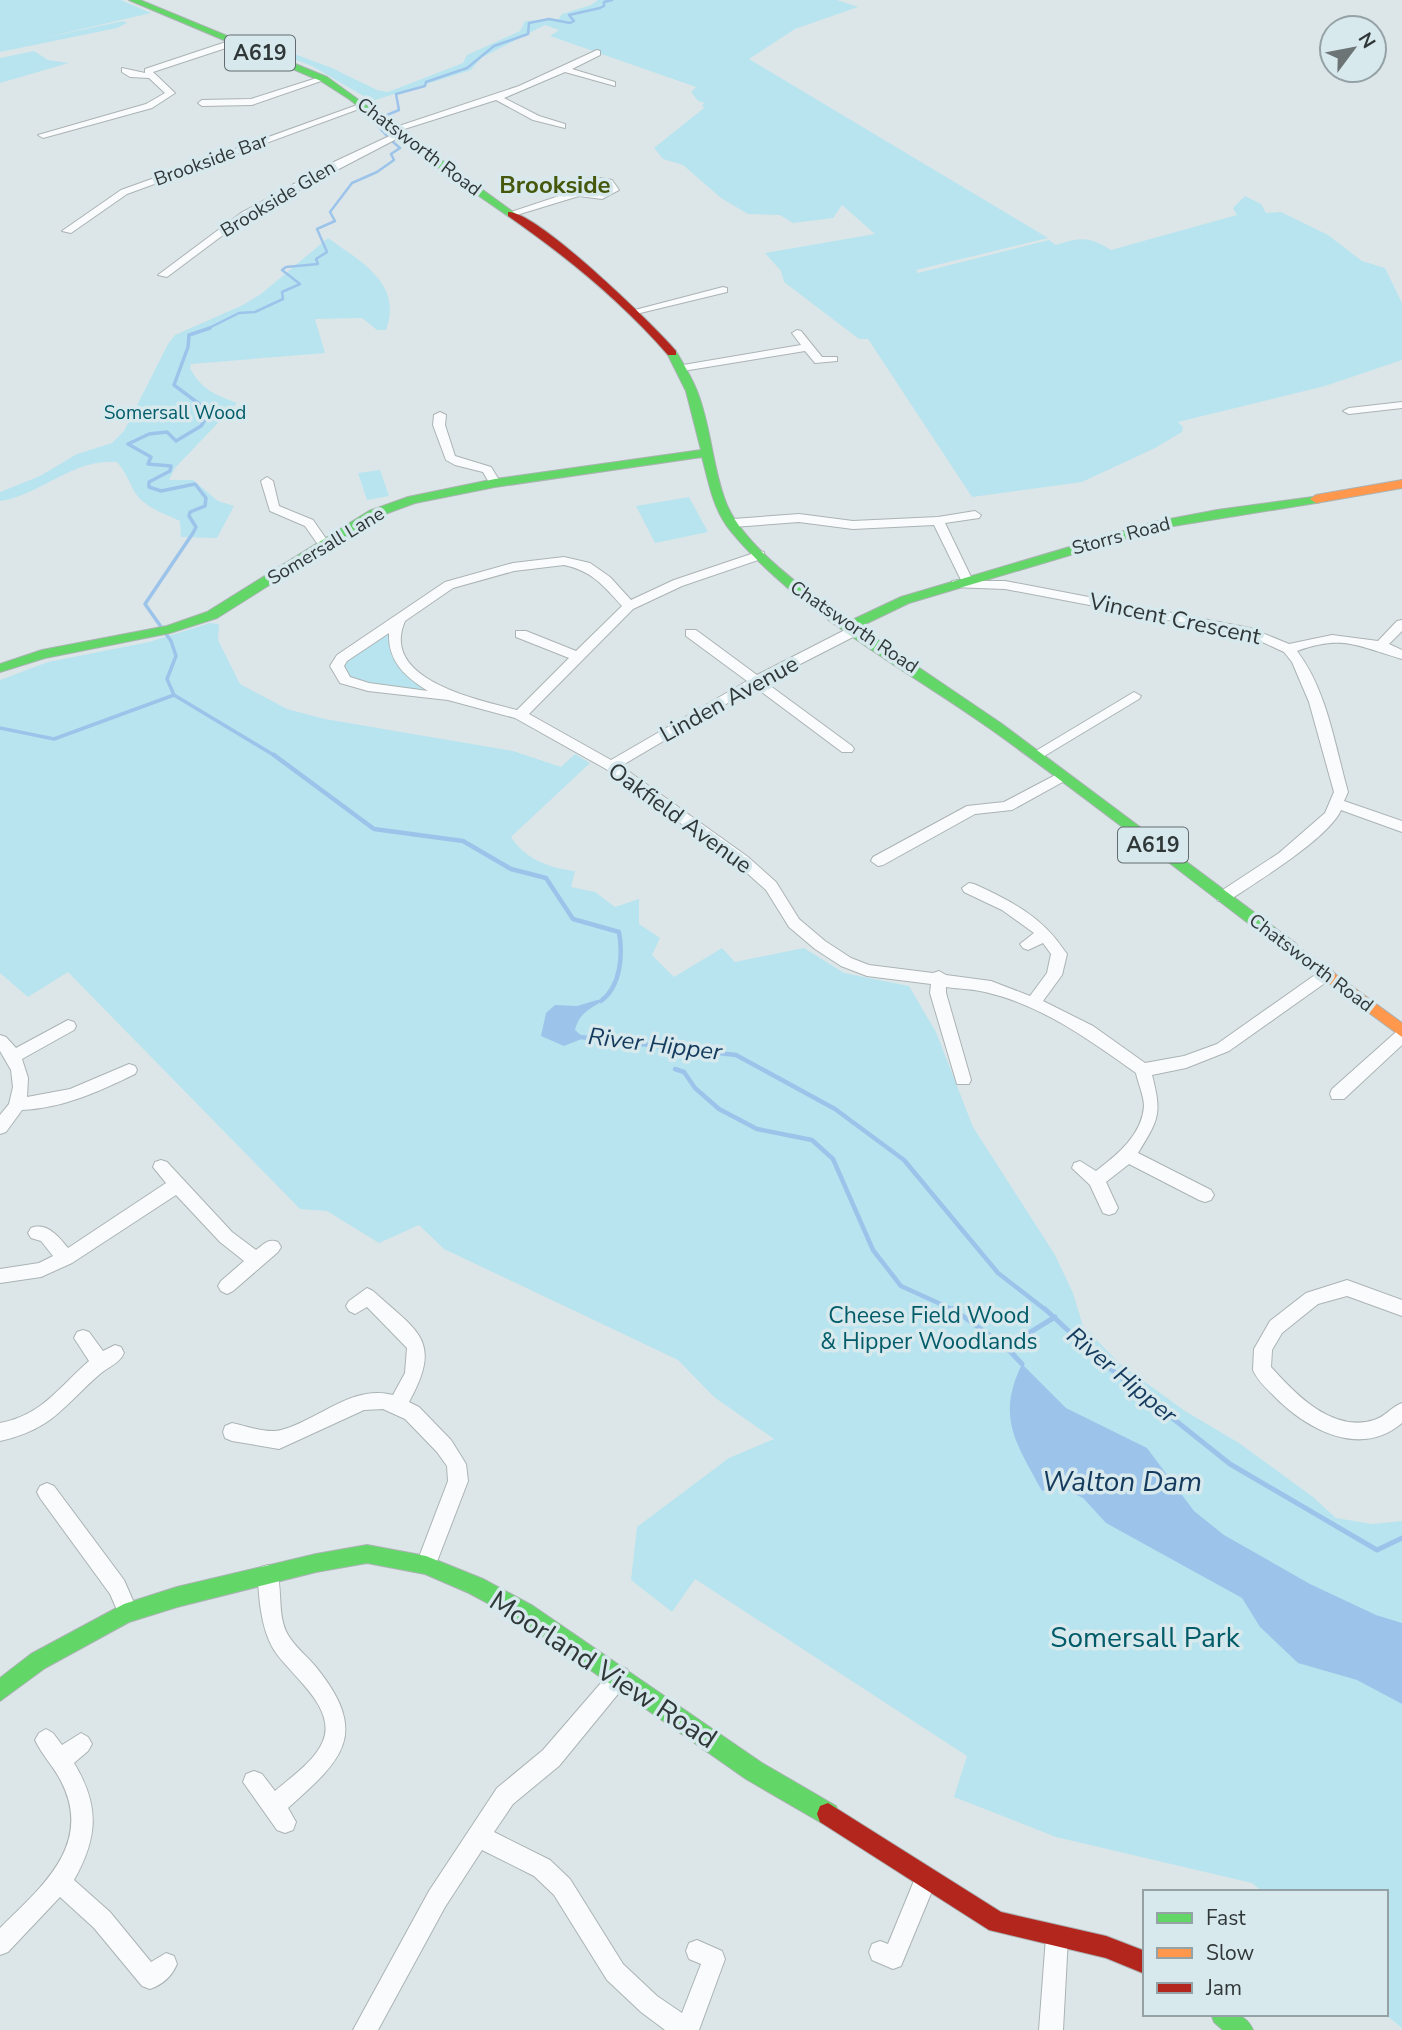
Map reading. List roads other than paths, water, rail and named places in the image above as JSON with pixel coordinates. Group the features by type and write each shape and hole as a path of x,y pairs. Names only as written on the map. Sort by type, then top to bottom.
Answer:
{"main road":[{"name":"Chatsworth Road","path":"133,0 323,79 590,269 636,311 683,369 698,409 705,453 720,504 760,555 800,593 850,630 1036,755 1327,974 1402,1034"},
{"name":"Somersall Lane","path":"0,668 42,654 144,636 223,610 323,543 373,514 412,499 495,483 705,453"},
{"name":"Storrs Road","path":"850,630 900,602 1191,517 1233,513 1402,484"},
{"name":"Moorland View Road","path":"0,1691 58,1649 128,1612 268,1574 367,1554 426,1565 526,1613 754,1771 854,1829 926,1879 997,1922 1106,1947 1143,1962"},
{"path":"1224,2016 1241,2030"}],"street":[{"path":"43,135 149,106 171,93 148,71 235,43"},
{"name":"Brookside Glen","path":"163,275 244,215 396,133 498,99 566,70 597,53"},
{"path":"125,70 133,75 151,76"},
{"path":"566,70 612,84"},
{"path":"202,103 252,102 323,79"},
{"path":"498,99 536,118 562,126"},
{"name":"Brookside Bar","path":"66,231 124,192 363,106"},
{"path":"510,214 579,193"},
{"path":"636,311 723,290"},
{"path":"797,334 819,361 833,359"},
{"path":"683,369 808,347"},
{"path":"1349,411 1402,405"},
{"path":"440,415 441,436 450,458 459,463 487,469 495,483"},
{"path":"267,481 274,508 309,523 323,543"},
{"path":"733,523 799,518 853,525 938,521 975,515"},
{"path":"938,521 961,582"},
{"path":"520,715 629,606 678,583 760,555"},
{"path":"453,697 433,697 368,687 345,680 337,666 342,658 449,585 513,567 564,561 586,566 606,580 629,606"},
{"name":"Vincent Crescent","path":"961,582 1005,585 1250,632 1273,639 1289,649 1298,661 1316,702 1341,792 1337,804"},
{"path":"400,619 395,630 399,660 429,686 453,697"},
{"path":"1380,646 1402,624"},
{"name":"Linden Avenue","path":"611,766 756,681 850,630"},
{"path":"691,633 848,749"},
{"path":"521,634 578,657"},
{"path":"1289,649 1305,642 1337,637 1380,646 1402,655"},
{"path":"1036,755 1134,696"},
{"name":"Oakfield Avenue","path":"453,697 520,715 611,766 743,860 771,886 794,923 820,946 846,962 867,970 939,977 991,986 1087,1030 1143,1070"},
{"path":"878,861 972,809 1007,807 1063,776"},
{"path":"1223,897 1284,857 1331,816 1337,804 1402,827"},
{"path":"969,888 1010,905 1044,935 1059,954 1058,963 1047,987 1032,1003"},
{"path":"1028,944 1044,935"},
{"path":"1097,1180 1128,1156 1146,1126 1152,1105 1143,1070 1186,1062 1220,1048 1327,974"},
{"path":"939,977 938,993 963,1080"},
{"path":"13,1058 68,1026"},
{"path":"1338,1094 1402,1034"},
{"path":"0,1041 8,1048 21,1076 17,1104 0,1128"},
{"path":"17,1104 44,1104 74,1096 129,1070"},
{"path":"1128,1156 1205,1195"},
{"path":"161,1167 226,1237 257,1260"},
{"path":"1080,1168 1097,1180 1109,1208"},
{"path":"0,1276 41,1270 66,1258 177,1185"},
{"path":"37,1233 47,1236 66,1258"},
{"path":"227,1286 272,1247"},
{"path":"1402,1308 1347,1288 1312,1298 1276,1327 1263,1349 1262,1370 1280,1393 1316,1419 1352,1432 1382,1427 1402,1410"},
{"path":"355,1306 367,1296 413,1339 417,1347 419,1358 415,1371 398,1405"},
{"path":"0,1432 16,1429 45,1415 107,1357 83,1338"},
{"path":"232,1432 279,1440 363,1402 383,1401 412,1413 444,1446 456,1464 458,1481 426,1565"},
{"path":"47,1492 117,1587 128,1612"},
{"path":"254,1782 279,1814 321,1764 334,1744 338,1723 331,1703 276,1635 268,1574"},
{"path":"365,2030 431,1909 505,1796 551,1758 620,1676"},
{"path":"0,1944 61,1883 75,1861 83,1836 78,1787 62,1759 46,1740"},
{"path":"62,1759 80,1744"},
{"path":"478,1836 542,1868 562,1887 615,1972 649,2004 686,2030 715,1959 697,1951"},
{"path":"880,1952 893,1958 926,1879"},
{"path":"61,1883 94,1912 150,1978 166,1964"},
{"path":"1051,2030 1058,1937"}],"water":[{"path":"604,1000 586,1012 577,1024 575,1030 584,1038 564,1046 541,1036 546,1013 555,1005 577,1006"},
{"name":"Walton Dam","path":"1022,1364 1066,1408 1147,1448 1194,1511 1224,1535 1310,1584 1376,1615 1402,1623 1402,1704 1357,1680 1298,1663 1260,1627 1242,1598 1106,1523 1083,1498 1056,1485 1042,1491 1012,1429 1010,1399"}],"waterway":[{"path":"387,115 399,110 396,94 425,86 426,82 467,68 494,46 528,34 529,23 549,19 570,23 574,21 569,15 600,8 604,6 604,2 612,0"},
{"path":"373,121 388,137"},
{"path":"207,329 239,313 255,312 283,299 282,292 300,284 282,270 286,267 318,264 316,259 327,252 317,229 335,221 330,212 352,183 377,172 394,160 391,154 400,148 393,142"},
{"path":"174,695 167,679 176,656 171,641 145,604 196,527 189,516 190,512 205,506 206,498 195,484 161,491 149,487 149,482 170,471 171,466 148,464 151,457 128,444 149,434 167,432 176,441 201,426 210,412 174,385 188,347 189,335 207,329"},
{"name":"River Hipper","path":"0,728 54,739 174,695"},
{"name":"River Hipper","path":"174,695 275,756"},
{"name":"River Hipper","path":"275,756 374,829 463,841 511,869 546,878 573,919 619,932 621,950 617,979 608,995 601,1001"},
{"name":"River Hipper","path":"580,1037 736,1055 835,1109 904,1160 998,1273 1047,1311"},
{"path":"675,1069 684,1072 695,1088 719,1109 757,1129 812,1140 833,1159 873,1250 901,1286 955,1311"},
{"name":"River Hipper","path":"1045,1309 1054,1318"},
{"path":"955,1311 1006,1347"},
{"path":"1006,1347 1054,1318"},
{"name":"River Hipper","path":"1054,1318 1102,1362 1230,1464 1377,1550 1402,1538"},
{"path":"1006,1347 1022,1364"}],"district":[{"name":"Brookside","path":"555,185"}],"park label":[{"name":"Somersall Wood","path":"175,413"},
{"name":"Cheese Field Wood & Hipper Woodlands","path":"929,1328"},
{"name":"Somersall Park","path":"1145,1638"}]}
